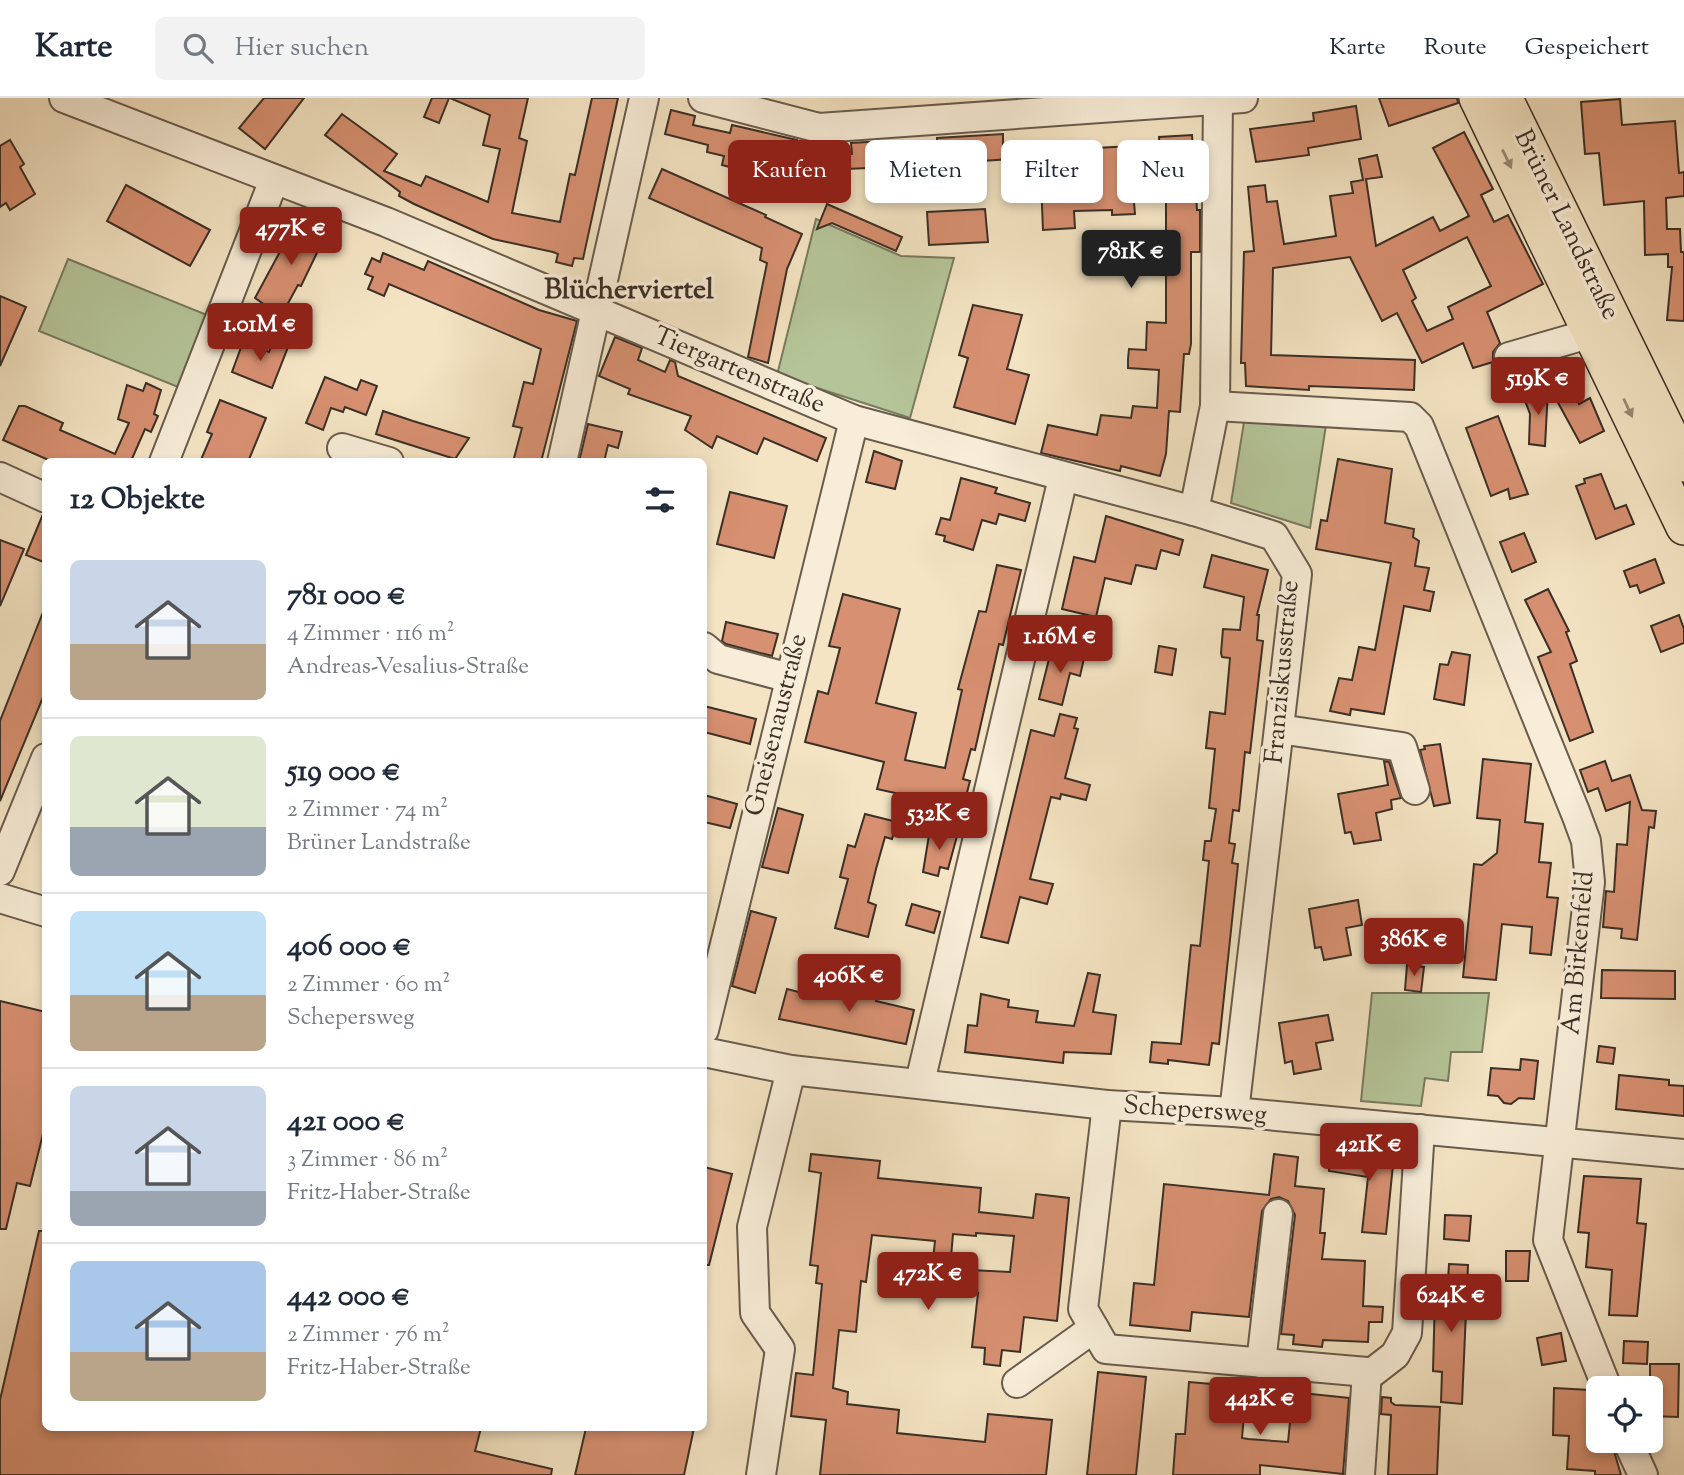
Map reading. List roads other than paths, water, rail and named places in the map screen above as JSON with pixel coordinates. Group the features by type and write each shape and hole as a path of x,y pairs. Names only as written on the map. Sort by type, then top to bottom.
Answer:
{"main road":[{"name":"Brüner Landstraße","path":"1477,98 1684,527"},
{"name":"Brüner Landstraße","path":"1504,98 1684,464"}],"street":[{"name":"Tiergartenstraße","path":"64,98 386,222 854,420 1194,511"},
{"path":"563,458 644,98"},
{"path":"703,98 819,128 1226,99 1215,406 1194,511"},
{"path":"166,458 274,180"},
{"path":"1509,357 1592,333"},
{"name":"Am Birkenfeld","path":"1215,406 1410,417 1419,426 1586,841 1590,882 1548,1240 1602,1376"},
{"name":"Gneisenaustraße","path":"707,1018 854,420"},
{"path":"342,447 376,458"},
{"path":"0,477 42,496"},
{"path":"920,1082 1063,478"},
{"name":"Franziskusstraße","path":"1194,511 1274,536 1297,574 1234,1112"},
{"path":"707,649 718,659 790,678"},
{"path":"1279,729 1402,747 1415,790"},
{"path":"0,871 42,768"},
{"path":"0,898 42,911"},
{"name":"Schepersweg","path":"707,1053 791,1070 920,1082 1107,1105 1234,1112 1684,1154"},
{"path":"761,1475 780,1349 755,1313 752,1227 791,1070"},
{"path":"1107,1105 1083,1309 1106,1349 1367,1372 1373,1372 1395,1355 1407,1334 1420,1129"},
{"path":"1261,1363 1278,1214"},
{"path":"1017,1383 1094,1328"},
{"path":"1360,1475 1367,1372"},
{"path":"1633,1453 1643,1475"}],"district":[{"name":"Blücherviertel","path":"629,291"}]}
